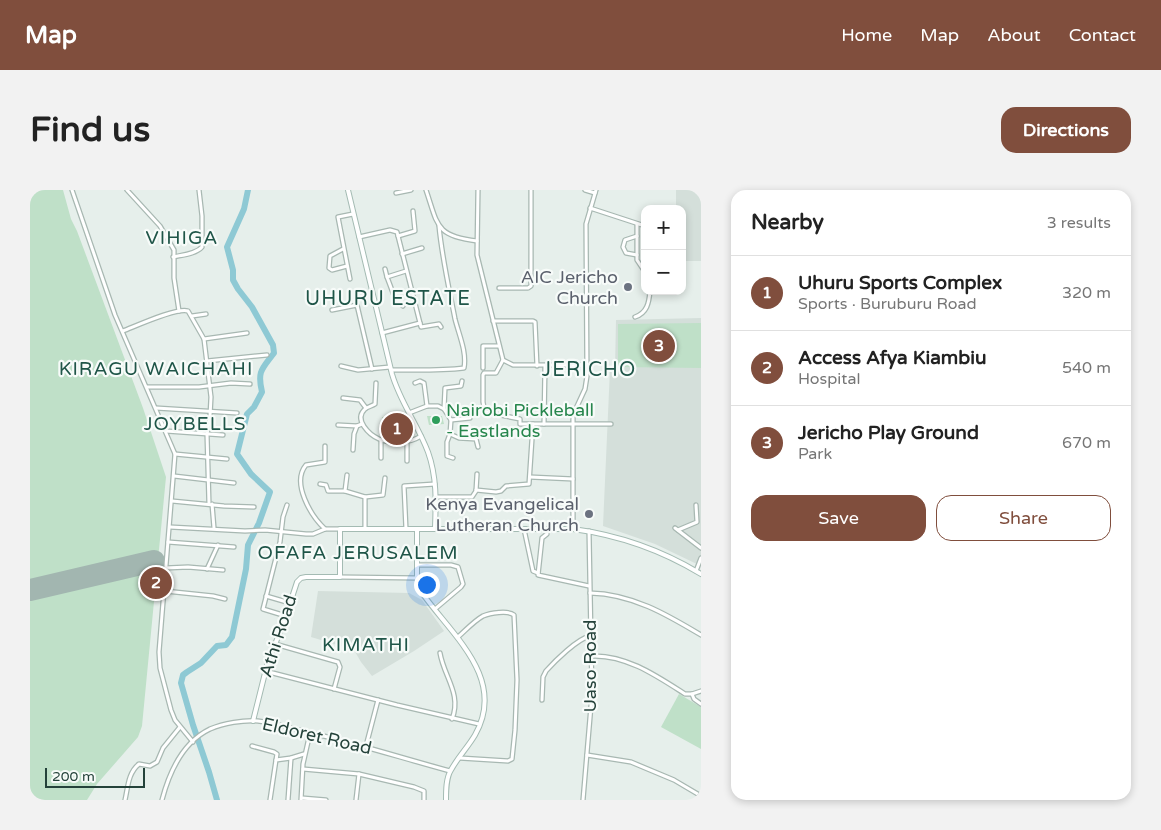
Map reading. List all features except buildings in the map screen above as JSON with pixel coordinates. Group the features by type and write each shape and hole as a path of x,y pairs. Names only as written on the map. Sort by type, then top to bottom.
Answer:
{"street":[{"path":"72,190 115,315 175,454 159,652 160,668 171,710 180,727 193,742"},
{"path":"127,190 160,226 174,250 174,278 179,311"},
{"path":"173,257 199,250 202,247 202,216 199,190"},
{"path":"348,190 396,386 421,436 431,462 436,497 435,528"},
{"path":"396,193 411,190"},
{"path":"341,366 358,370 445,370 464,368 466,360 452,304 438,226 426,190"},
{"path":"471,190 477,190 478,259 503,360 496,373 484,373 483,375 485,412 520,419 520,424 611,424"},
{"path":"499,288 528,288 531,286 531,190"},
{"path":"573,529 574,411 585,389 586,228 596,192 585,190"},
{"path":"590,208 641,225"},
{"path":"398,236 415,231 413,211"},
{"path":"350,279 338,217 354,214"},
{"path":"636,224 637,255 641,266"},
{"path":"438,226 451,235 477,241"},
{"path":"359,237 390,230 397,232 421,327 439,324 441,327"},
{"path":"637,236 626,240 624,247 626,253 637,255"},
{"path":"402,254 422,248"},
{"path":"344,249 330,256 330,268 332,270 347,266"},
{"path":"385,269 396,301 403,306"},
{"path":"387,277 406,272"},
{"path":"635,317 642,314 647,307 649,295"},
{"path":"332,310 357,305 372,369"},
{"path":"123,331 186,310 204,339 210,386 210,412 207,434 210,504 214,528"},
{"path":"191,316 206,314"},
{"path":"492,320 533,320 535,322 537,366"},
{"path":"382,333 420,323"},
{"path":"204,339 247,333"},
{"path":"483,368 483,346 499,346"},
{"path":"207,361 267,355"},
{"path":"503,360 513,365 586,365"},
{"path":"544,424 545,366"},
{"path":"415,383 420,381 424,383 427,406"},
{"path":"444,409 445,388 461,386 462,381"},
{"path":"376,383 375,404 366,408 361,415 362,424 368,432 381,440 406,442 421,436"},
{"path":"147,386 250,384"},
{"path":"343,398 360,400 366,408"},
{"path":"409,413 427,406 438,406 444,409 451,420 450,434 446,442 447,456 453,458"},
{"path":"155,408 237,413"},
{"path":"451,420 470,418"},
{"path":"338,425 357,426 362,424"},
{"path":"476,490 496,492 501,491 506,486 528,485 533,424"},
{"path":"353,450 354,434 357,426"},
{"path":"166,431 223,435"},
{"path":"450,434 459,438 476,439 478,447"},
{"path":"381,440 381,458"},
{"path":"406,442 407,461"},
{"path":"325,446 325,462 309,464 304,467 301,475 303,493 307,504 318,522 325,529"},
{"path":"175,454 227,459"},
{"path":"345,491 347,474"},
{"path":"436,497 472,496 476,490 477,474"},
{"path":"174,476 234,484"},
{"path":"530,477 573,479"},
{"path":"320,484 326,485 328,491 345,491 365,497 383,495 386,478"},
{"path":"406,529 404,486 435,484"},
{"path":"365,497 365,528"},
{"path":"172,501 254,507"},
{"path":"286,616 263,610 287,505"},
{"path":"696,505 697,522 677,529 701,548"},
{"path":"170,526 313,534 325,529 365,528 573,529 589,531 663,554 701,574"},
{"path":"340,529 340,578"},
{"path":"417,529 417,578 420,590 470,654 484,690 485,707 480,724 450,771 446,800"},
{"path":"524,529 533,571 539,575 590,586"},
{"path":"538,573 542,538 547,534 547,529"},
{"name":"Uaso Road","path":"583,800 591,700 589,531"},
{"path":"168,542 218,544 234,547"},
{"path":"207,569 218,544"},
{"path":"696,571 701,558"},
{"path":"417,565 454,565 458,567 463,584 435,609"},
{"path":"166,568 188,567 223,570"},
{"name":"Athi Road","path":"253,721 265,671 274,644 286,616 294,586 301,578 417,578"},
{"path":"164,591 214,596 225,599"},
{"path":"590,593 616,595 646,604 701,635"},
{"path":"266,596 290,603"},
{"path":"458,637 485,615 509,612 514,616 517,680 512,759 508,761 460,758"},
{"path":"542,700 543,677 546,671 576,644 590,636"},
{"path":"274,644 338,662 340,667 334,689"},
{"path":"440,653 455,697 456,709 452,719"},
{"path":"591,656 601,656 638,667 685,694 701,692"},
{"path":"265,671 452,719 480,724"},
{"path":"692,694 694,699 701,704"},
{"path":"366,746 378,700"},
{"name":"Eldoret Road","path":"162,800 175,765 193,742 208,730 223,724 253,721 366,746 450,771"},
{"path":"125,800 129,779 134,768 139,764 150,766 157,762 163,748 180,727"},
{"path":"310,733 304,754 302,799 326,800"},
{"path":"252,746 277,754 270,800"},
{"path":"276,760 304,754"},
{"path":"587,755 631,762 667,777 701,796"},
{"path":"288,800 291,758"},
{"path":"303,769 359,774 420,789 424,791 424,800"},
{"path":"356,800 359,774"}],"shaded area":[{"path":"676,190 701,190 701,261 686,261 686,205 676,205"},
{"path":"701,318 701,566 655,544 603,526 610,369 615,369 616,320"},
{"path":"318,591 409,593 422,600 444,631 372,676 354,650 311,637"}],"green space":[{"path":"30,190 63,190 71,219 143,408 166,477 142,726 138,737 97,784 87,800 30,800"},
{"path":"701,323 701,368 618,367 618,324"},
{"path":"411,416 410,441 383,440 382,417"},
{"name":"Nairobi Pickleball - Eastlands","path":"427,416 442,416 444,424 429,425"},
{"path":"679,694 701,707 701,749 661,727"}],"waterway":[{"path":"217,800 181,683 183,675 201,663 217,646 226,645 232,637 246,569 248,545 259,523 270,492 251,474 237,454 247,414 254,407 262,392 260,375 274,353 273,345 252,307 233,280 233,270 227,247 244,209 248,190"}],"runway":[{"path":"30,590 154,561"}],"place":[{"name":"AIC Jericho Church","path":"628,287"},
{"name":"Jericho Play Ground","path":"659,346"},
{"name":"Nairobi Pickleball - Eastlands","path":"436,420"},
{"name":"Uhuru Sports Complex","path":"397,429"},
{"name":"Kenya Evangelical Lutheran Church","path":"589,514"},
{"name":"Access Afya Kiambiu","path":"156,583"}],"district":[{"name":"VIHIGA","path":"182,237"},
{"name":"UHURU ESTATE","path":"388,298"},
{"name":"KIRAGU WAICHAHI","path":"156,368"},
{"name":"JERICHO","path":"589,369"},
{"name":"JOYBELLS","path":"195,423"},
{"name":"OFAFA JERUSALEM","path":"358,552"},
{"name":"KIMATHI","path":"366,644"}]}
